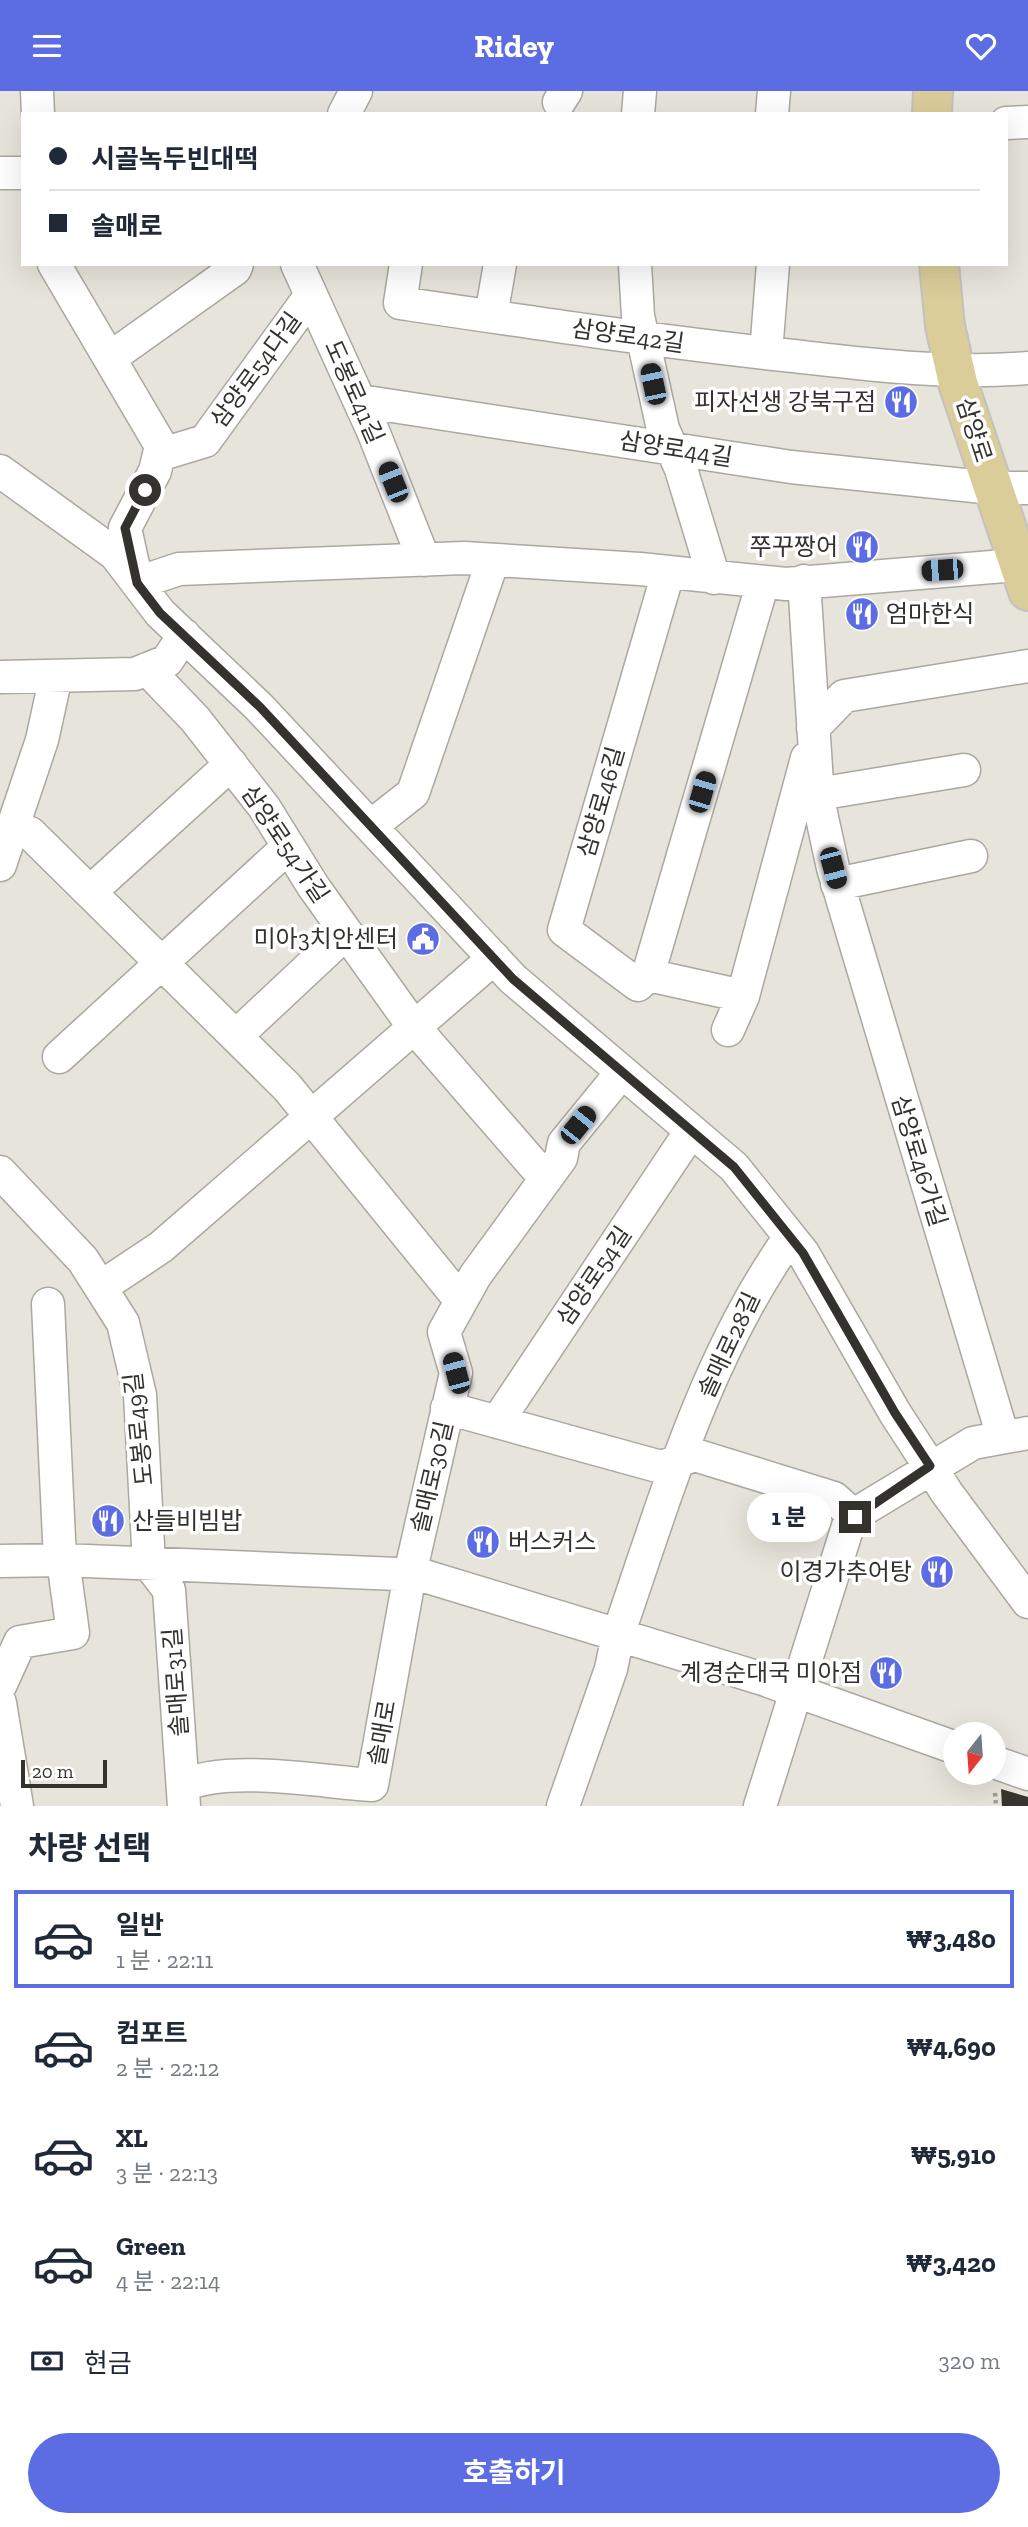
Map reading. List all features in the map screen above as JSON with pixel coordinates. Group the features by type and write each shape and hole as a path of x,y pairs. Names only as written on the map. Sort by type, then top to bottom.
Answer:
{"main road":[{"path":"932,112 933,91"},
{"name":"삼양로","path":"939,266 945,326 955,370 1011,488 1025,573"}],"street":[{"path":"37,91 38,112"},
{"path":"345,112 356,91"},
{"path":"638,112 640,91"},
{"path":"772,112 774,91"},
{"path":"1008,123 1028,122"},
{"path":"0,173 21,173"},
{"path":"55,266 161,446 155,471 125,528 137,583"},
{"path":"110,358 236,266"},
{"name":"도봉로41길","path":"298,266 359,401 424,560"},
{"name":"삼양로42길","path":"406,266 400,303 643,339 894,367 955,370 1028,368"},
{"path":"491,316 500,266"},
{"path":"635,266 638,316 663,429 714,578"},
{"path":"766,353 773,266"},
{"name":"삼양로54다길","path":"159,455 205,441 311,295"},
{"name":"삼양로44길","path":"359,401 464,420 631,441 672,450 791,467 1011,488"},
{"path":"0,471 115,554 160,613 260,707 513,979 734,1167 803,1253 895,1413 1028,1602"},
{"path":"137,583 179,569 424,560 493,560 763,582 1025,573"},
{"path":"370,826 413,793 493,560"},
{"name":"삼양로46길","path":"668,573 564,930 638,985 648,975 743,996"},
{"name":"삼양로46가길","path":"804,581 818,794 837,884 1015,1435"},
{"path":"648,975 763,582"},
{"path":"0,677 135,674 167,661 184,635"},
{"path":"813,731 844,697 1028,666"},
{"name":"삼양로54가길","path":"148,669 195,719 264,807 346,933 413,1026"},
{"path":"0,865 15,828 42,740 56,675"},
{"name":"삼양로46가길","path":"728,1030 743,996 813,731"},
{"path":"90,892 231,764"},
{"path":"818,794 964,770"},
{"path":"15,828 30,833 288,1087 310,1118 461,1301"},
{"path":"59,1057 288,847"},
{"path":"837,884 971,856"},
{"path":"236,1036 346,933"},
{"path":"101,1287 162,1247 494,958"},
{"path":"413,1026 546,1179"},
{"name":"솔매로30길","path":"410,1574 456,1373 444,1332 475,1276 561,1158 564,1143 622,1072"},
{"name":"삼양로54길","path":"497,1422 691,1131"},
{"name":"도봉로49길","path":"0,1172 83,1259 122,1323 140,1395 149,1564"},
{"name":"솔매로28길","path":"618,1635 679,1460 726,1346 762,1276 790,1237"},
{"path":"0,1686 20,1642 73,1633 61,1560 48,1304"},
{"path":"447,1408 662,1467 695,1455 834,1498 855,1517"},
{"path":"760,1806 848,1526 855,1517 930,1466 973,1443 1015,1435"},
{"path":"0,1561 61,1560 421,1575 795,1691 943,1743"},
{"name":"솔매로31길","path":"149,1564 169,1590 183,1796"},
{"name":"솔매로","path":"183,1796 200,1778 286,1777 318,1793 372,1785 410,1574"},
{"path":"563,1806 611,1669 618,1635"},
{"path":"0,1703 17,1806"},
{"path":"1006,1766 1028,1774"}],"building":[{"path":"1001,1789 1028,1797 1028,1806 1002,1806"}],"place":[{"name":"피자선생 강북구점","path":"901,402"},
{"name":"쭈꾸짱어","path":"862,547"},
{"name":"엄마한식","path":"862,614"},
{"name":"미아3치안센터","path":"423,939"},
{"name":"산들비빔밥","path":"108,1521"},
{"name":"버스커스","path":"483,1542"},
{"name":"이경가추어탕","path":"937,1572"},
{"name":"계경순대국 미아점","path":"886,1673"}],"route":[{"path":"145,490 125,528 137,583 160,613 260,707 513,979 734,1167 803,1253 895,1413 930,1466 855,1517"}]}
